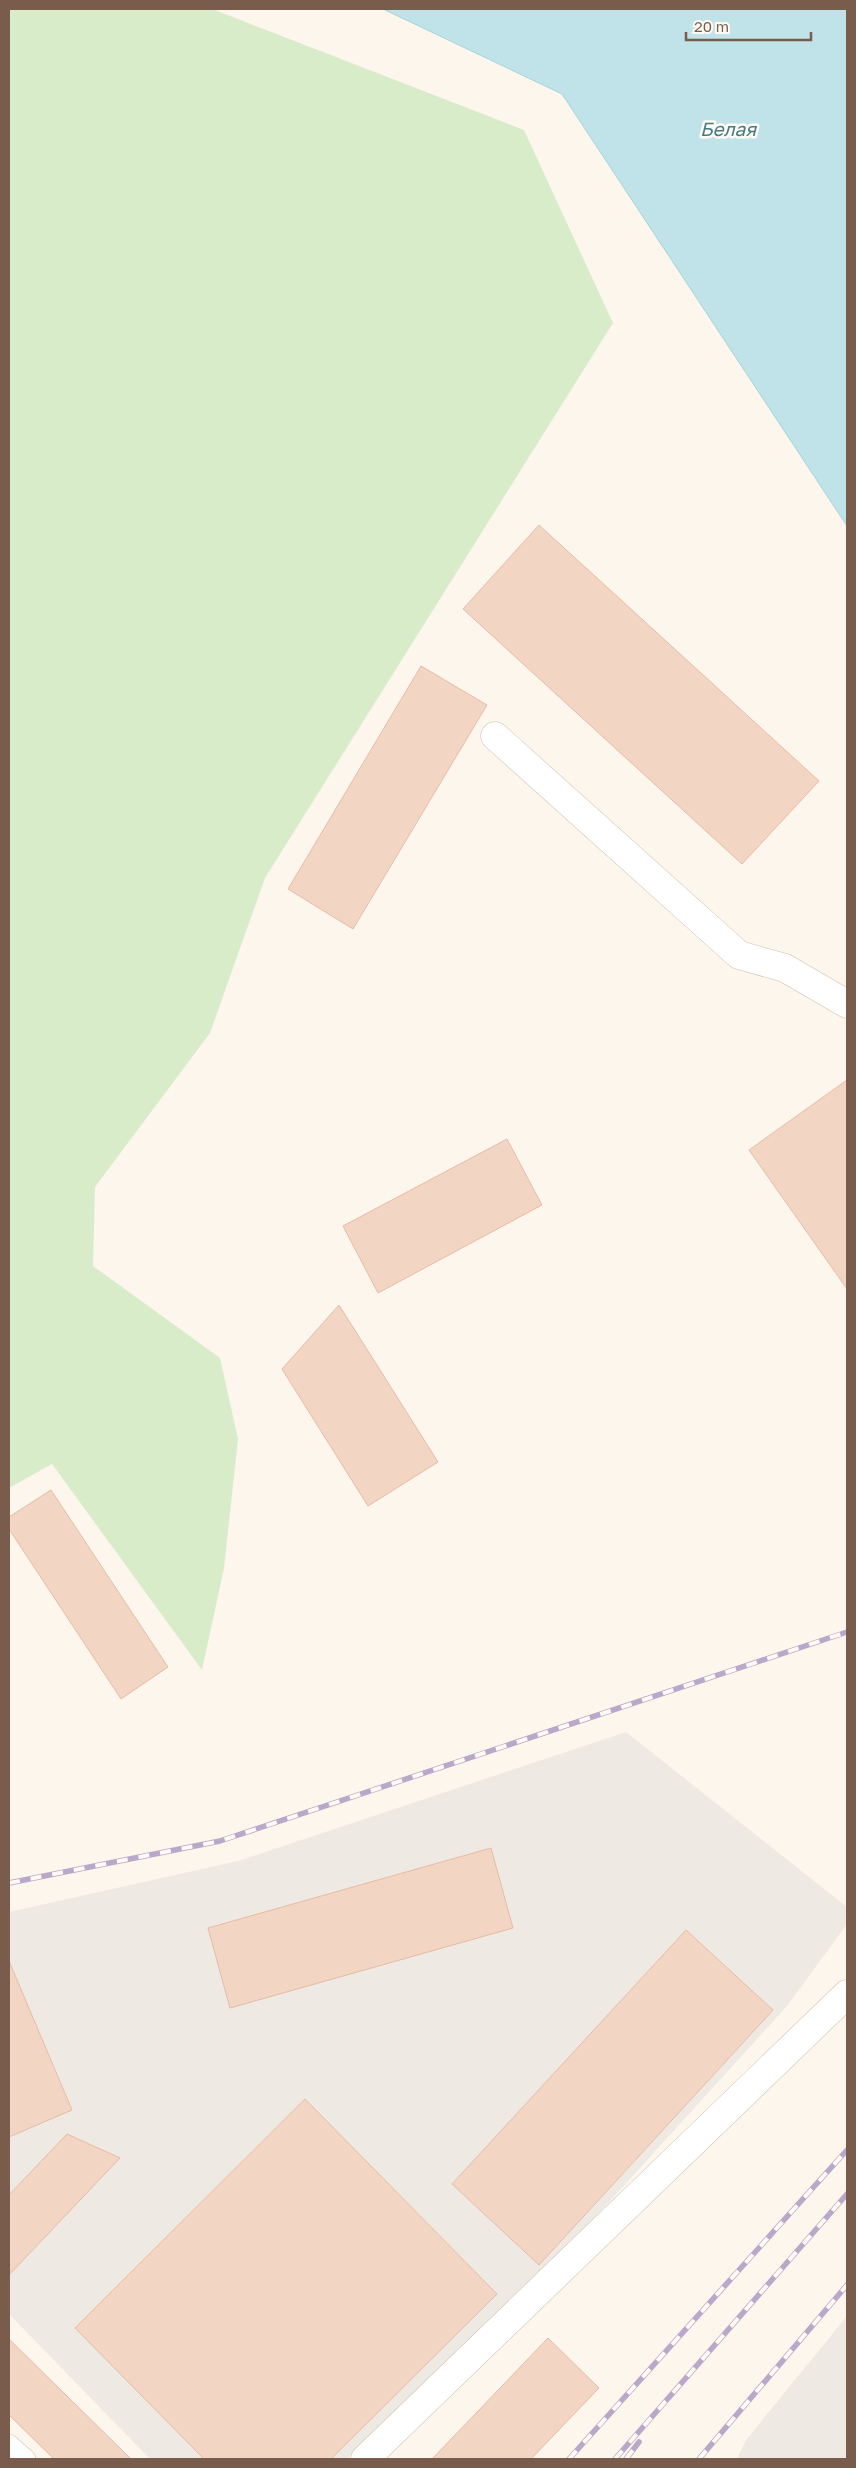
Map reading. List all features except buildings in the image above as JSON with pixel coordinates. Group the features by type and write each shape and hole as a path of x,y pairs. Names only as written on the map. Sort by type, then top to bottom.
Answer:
{"street":[{"path":"495,736 740,955 785,968 847,1004"},
{"path":"365,2459 847,1994"}],"lane":[{"path":"9,2444 26,2459"}],"shaded area":[{"path":"626,1732 847,1907 847,1924 787,2006 551,2266 347,2459 150,2459 9,2314 9,1912 238,1861"},
{"path":"847,2316 847,2459 737,2459 746,2440"}],"green space":[{"path":"9,9 212,9 524,130 613,323 265,878 210,1033 95,1187 93,1266 220,1358 238,1439 224,1568 202,1670 52,1464 9,1488"}],"water":[{"name":"Белая","path":"383,9 847,9 847,526 562,94"}],"railway":[{"path":"9,1883 220,1841 847,1632"},
{"path":"569,2459 847,2150"},
{"path":"615,2459 847,2194"},
{"path":"699,2459 847,2285"},
{"path":"626,2459 639,2442"}]}
